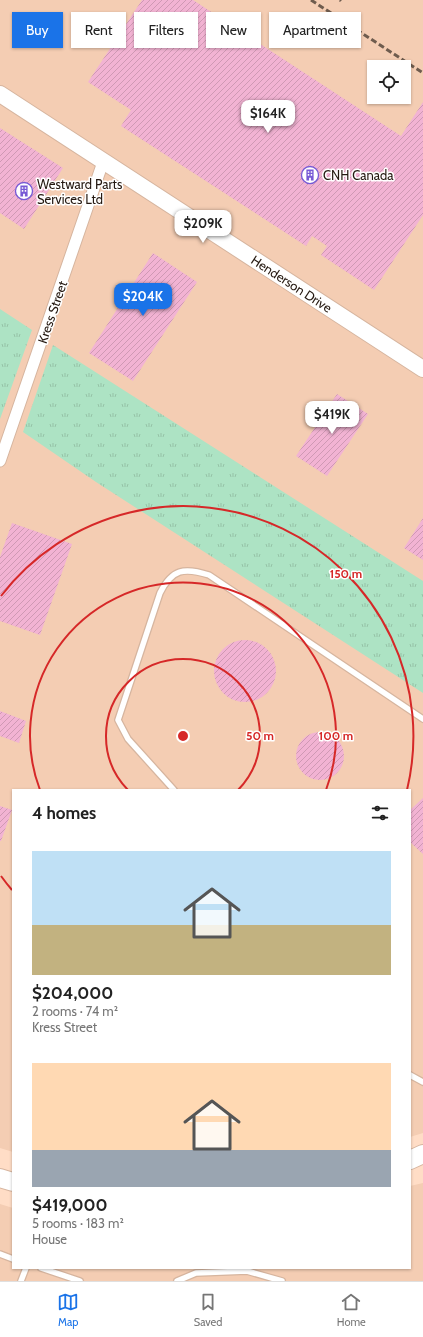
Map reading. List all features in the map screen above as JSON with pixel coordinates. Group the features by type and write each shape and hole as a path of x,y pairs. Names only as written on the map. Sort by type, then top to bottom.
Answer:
{"main road":[{"path":"411,1160 423,1154"},
{"path":"0,1178 12,1182"}],"street":[{"name":"Henderson Drive","path":"0,94 423,369"},
{"name":"Kress Street","path":"0,461 104,162"}],"lane":[{"path":"173,789 128,739 118,720 160,593 166,580 173,574 194,570 209,575 423,719"},
{"path":"411,1075 423,1082"},
{"path":"0,1254 12,1259"},
{"path":"21,1281 26,1269"},
{"path":"44,1269 80,1281"},
{"path":"177,1281 196,1273 247,1271 282,1281"}],"shaded area":[{"path":"0,0 423,0 423,1133 411,1137 411,789 12,789 12,1152 0,1148"},
{"path":"423,1183 423,1281 0,1281 0,1204 12,1208 12,1269 411,1269 411,1186"}],"green space":[{"path":"0,309 32,330 0,419"},
{"path":"53,345 423,581 423,693 96,482 23,432"}],"building":[{"name":"CNH Canada","path":"142,0 193,0 211,12 206,12 206,48 261,48 261,44 401,136 423,102 423,215 374,290 321,255 327,246 312,236 306,246 121,126 131,110 88,82 110,48 126,48 126,24 134,12 134,48 198,48 198,12 134,12"},
{"name":"Westward Parts Services Ltd","path":"0,128 63,168 24,229 0,213"},
{"path":"153,253 197,282 133,381 89,353"},
{"path":"337,394 368,414 327,476 296,456"},
{"path":"423,518 423,560 404,548"},
{"path":"12,523 72,544 40,635 0,621 0,557"},
{"path":"239,640 251,640 267,649 274,659 276,671 274,683 267,693 251,702 239,702 228,697 219,688 214,677 214,665 219,654 228,645"},
{"path":"0,711 26,721 19,743 0,736"},
{"path":"320,732 329,734 337,739 342,747 344,756 342,765 337,773 329,778 320,780 311,778 303,773 298,765 296,756 298,747 303,739 311,734"},
{"path":"423,798 423,854 411,843 411,809"},
{"path":"0,806 12,810 1,841 0,841"}],"railway":[{"path":"311,0 423,73"}],"place":[{"name":"CNH Canada","path":"310,175"},
{"name":"Westward Parts Services Ltd","path":"24,191"}]}
